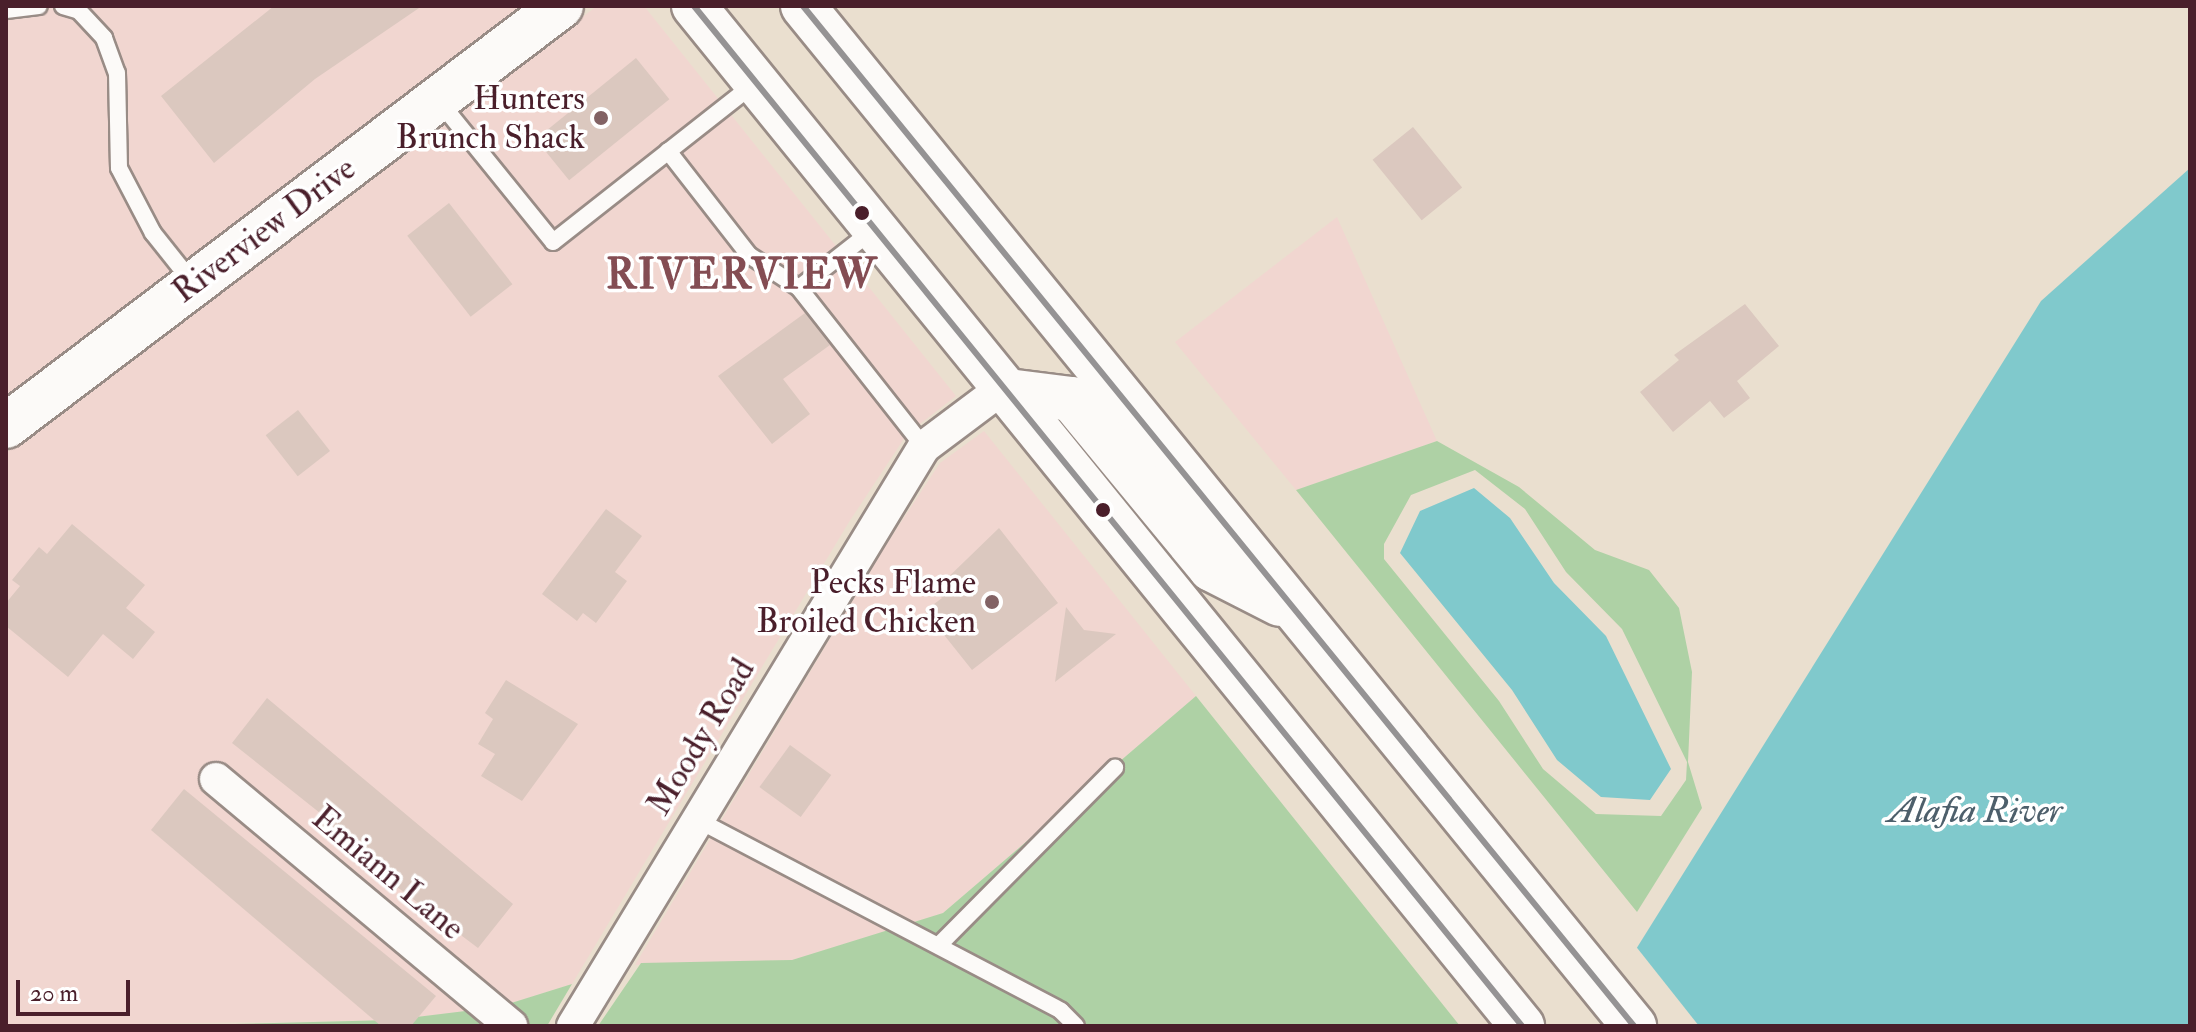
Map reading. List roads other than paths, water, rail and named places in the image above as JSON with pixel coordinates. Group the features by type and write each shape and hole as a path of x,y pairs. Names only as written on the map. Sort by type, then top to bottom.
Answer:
{"main road":[{"name":"Riverview Drive","path":"6,426 561,6"},
{"path":"694,6 1000,390 1510,1011"},
{"path":"803,6 1634,1026"},
{"path":"1000,390 1071,399 1211,569 1296,611"}],"street":[{"name":"Moody Road","path":"573,1026 924,447 1000,390"},
{"name":"Emiann Lane","path":"216,779 511,1026"}],"lane":[{"path":"6,10 39,6"},
{"path":"76,8 104,38 117,73 119,168 153,233 193,284"},
{"path":"438,98 553,242 755,83"},
{"path":"668,151 749,255 799,288 924,447"},
{"path":"799,288 873,230"},
{"path":"939,945 1115,768"},
{"path":"696,819 1061,1011 1076,1026"}],"water":[{"name":"Alafia River","path":"2190,168 2190,1026 1588,1026 2041,301"},
{"path":"1474,488 1510,518 1554,583 1606,636 1671,769 1650,800 1601,797 1557,760 1512,690 1400,553 1420,511"}],"place":[{"name":"Hunters Brunch Shack","path":"601,118"},
{"name":"Pecks Flame Broiled Chicken","path":"992,602"}],"district":[{"name":"RIVERVIEW","path":"742,275"}]}
